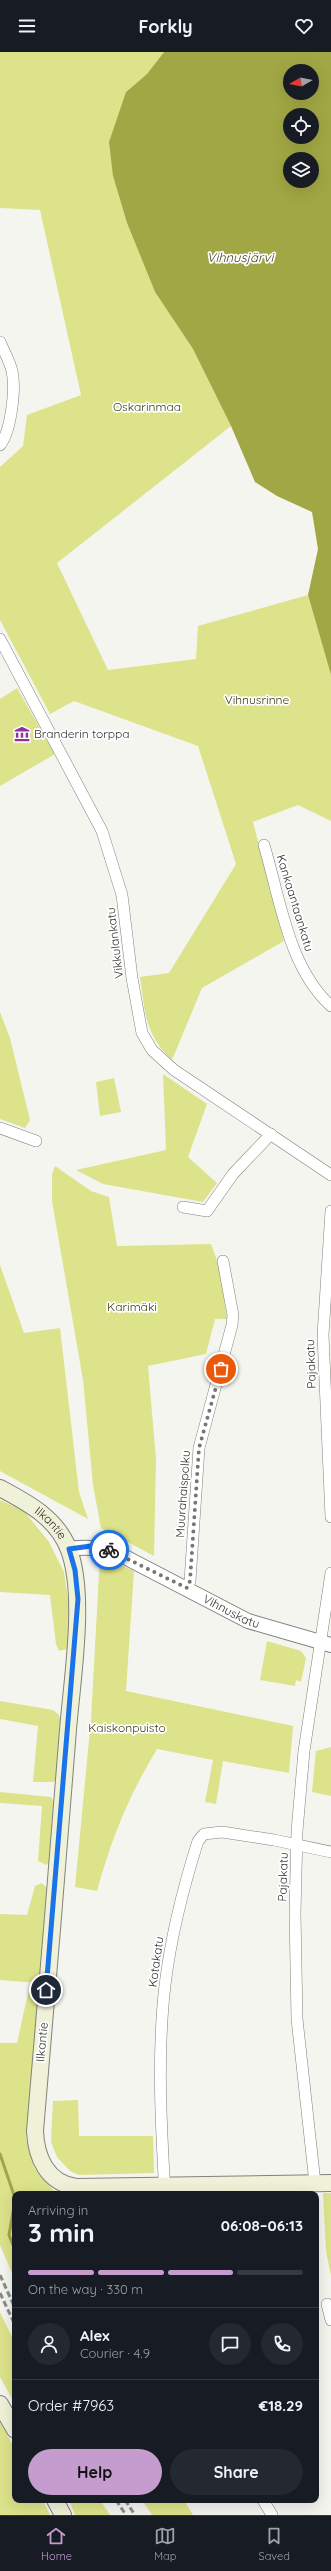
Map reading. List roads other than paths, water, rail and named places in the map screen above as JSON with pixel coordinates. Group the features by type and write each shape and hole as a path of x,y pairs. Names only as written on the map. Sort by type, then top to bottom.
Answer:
{"main road":[{"name":"Ilkantie","path":"0,1488 43,1514 59,1531 69,1549 75,1570 78,1599 35,2144 40,2160 46,2169 67,2186 165,2190 323,2183"},
{"path":"0,2404 12,2425"},
{"path":"57,2503 63,2515"}],"street":[{"path":"0,342 12,372 11,416 4,440 0,445"},
{"name":"Vikkulankatu","path":"0,639 102,831 122,895 136,1008 146,1042 162,1061 174,1070 331,1175"},
{"name":"Kankaantaankatu","path":"264,845 295,952 318,994 331,1006"},
{"path":"0,1128 36,1141"},
{"path":"183,1207 207,1211 233,1174 271,1134"},
{"name":"Pajakatu","path":"331,1210 323,1334 331,1517"},
{"name":"Muurahaispolku","path":"187,1588 190,1581 199,1448 232,1325 233,1315 224,1261"},
{"name":"Vihnuskatu","path":"69,1549 91,1546 107,1550 187,1588 248,1621 326,1643"},
{"name":"Pajakatu","path":"323,2183 297,2011 297,1845 304,1751 326,1643 331,1573"},
{"name":"Kotakatu","path":"165,2190 161,2058 165,1986 179,1909 198,1840 204,1834 212,1832 297,1845 331,1852"},
{"path":"327,2304 331,2320"},
{"path":"265,2503 272,2515"}],"water":[{"name":"Vihnusjärvi","path":"164,52 331,52 331,675 308,595 318,549 312,512 277,496 255,482 231,426 193,349 155,292 127,223 113,176 109,142 126,92 147,74"}],"waterway":[{"path":"0,2154 13,2191"},
{"path":"12,2218 9,2235 12,2242"}],"railway":[{"path":"0,2275 12,2301"},
{"path":"0,2293 12,2319"},
{"path":"118,2503 126,2515"},
{"path":"127,2503 135,2515"}],"place":[{"name":"Branderin torppa","path":"22,734"}],"park label":[{"name":"Oskarinmaa","path":"147,407"},
{"name":"Vihnusrinne","path":"257,700"},
{"name":"Karimäki","path":"132,1307"},
{"name":"Kaiskonpuisto","path":"127,1728"}]}
